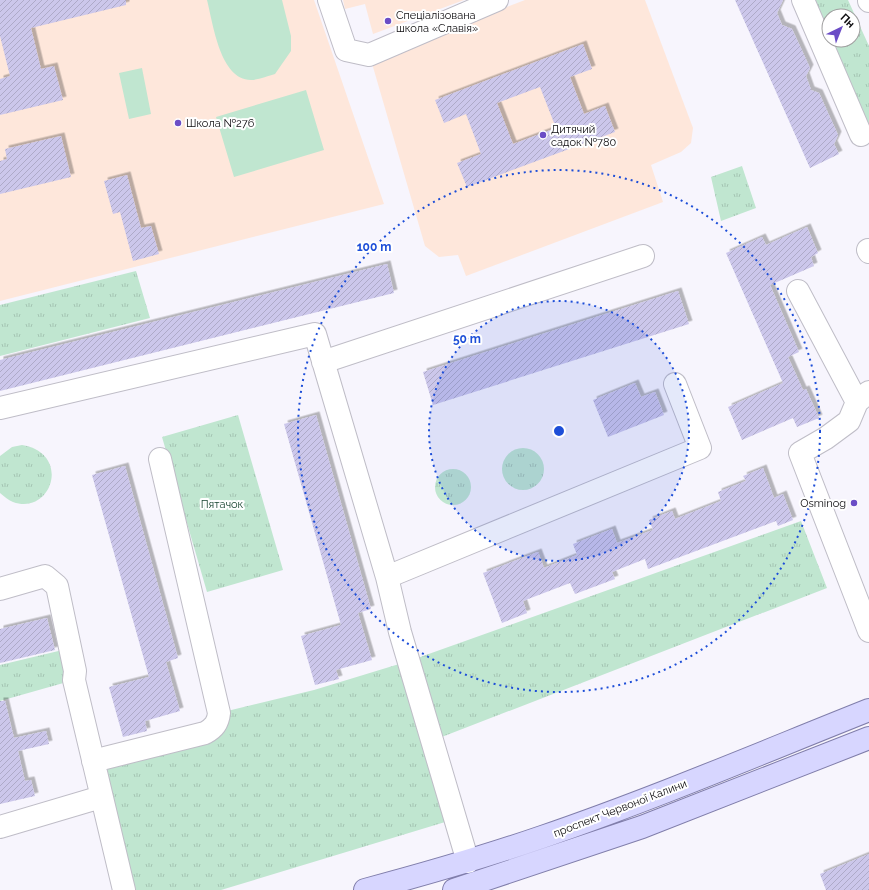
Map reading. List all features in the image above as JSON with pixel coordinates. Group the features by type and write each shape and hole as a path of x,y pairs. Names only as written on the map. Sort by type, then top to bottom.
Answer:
{"main road":[{"name":"проспект Червоної Калини","path":"365,890 468,862 631,805 869,710"},
{"name":"проспект Червоної Калини","path":"454,890 478,887 642,827 869,738"}],"lane":[{"path":"329,0 346,50 369,55 498,0"},
{"path":"803,0 861,135"},
{"path":"323,362 643,256"},
{"path":"798,291 863,397 849,421 826,438 800,453 865,602 869,631"},
{"path":"0,408 314,334 387,577 400,632 468,862"},
{"path":"387,577 700,448 675,384"},
{"path":"93,761 205,734 215,726 218,718 219,713 160,459"},
{"path":"0,589 45,576 57,586 75,671 74,680 124,890"},
{"path":"0,826 101,797"}],"shaded area":[{"name":"Школа №276","path":"0,0 314,0 384,204 0,301"},
{"name":"Спеціалізована школа «Славія»","path":"343,0 464,0 373,34 365,4 345,9"},
{"name":"Дитячий садок №780","path":"525,0 645,0 693,128 691,143 681,152 651,165 663,202 466,276 458,255 439,257 425,246 371,60"}],"green space":[{"path":"207,0 282,0 291,36 291,51 275,74 260,79 251,80 240,78 232,71 225,61 215,35"},
{"path":"812,0 848,0 852,8 821,8 821,20"},
{"path":"861,28 869,46 869,128 834,48 861,48"},
{"path":"142,68 151,114 129,119 119,73"},
{"path":"306,90 324,150 234,177 216,117"},
{"path":"742,166 756,208 721,221 711,177"},
{"path":"136,271 150,318 0,356 0,305"},
{"name":"Пятачок","path":"238,415 283,570 207,592 162,437"},
{"path":"22,445 38,450 47,459 51,470 51,482 46,492 38,500 27,504 13,502 0,493 0,456 12,447"},
{"path":"519,448 527,448 535,451 541,457 544,469 541,481 535,487 527,490 519,490 511,487 505,481 502,473 502,465 505,457 511,451"},
{"path":"457,469 466,474 470,480 470,494 466,500 457,505 449,505 440,500 436,494 435,483 440,474 446,470"},
{"path":"801,521 827,588 434,740 455,819 221,890 124,890 93,761 205,733 219,713 314,690 409,661"},
{"path":"71,648 74,680 0,701 0,665"}],"building":[{"path":"0,0 126,0 126,5 31,28 41,69 54,66 63,100 0,115 0,79 10,76 0,36"},
{"path":"735,0 783,0 777,13 782,25 792,29 810,68 806,76 811,90 819,93 838,135 834,144 839,154 810,168"},
{"path":"583,44 592,69 570,77 584,114 605,106 615,132 467,187 457,163 481,154 466,114 444,123 435,100","holes":["540,87 556,128 513,144 497,103"]},
{"path":"61,136 71,177 0,194 0,161 7,159 5,149"},
{"path":"127,175 141,228 151,226 159,254 133,261 120,212 113,214 104,181"},
{"path":"807,227 818,253 811,257 814,266 770,285 799,352 788,357 803,390 806,389 819,418 797,427 793,418 742,440 728,407 783,383 726,253 762,237 766,245"},
{"path":"387,264 394,293 0,391 0,360"},
{"path":"678,291 689,324 433,405 423,372"},
{"path":"635,383 641,397 655,392 664,415 608,437 593,400"},
{"path":"316,415 371,609 358,613 372,660 336,670 339,679 315,685 301,636 341,625 284,424"},
{"path":"125,466 178,658 166,662 180,711 145,721 147,731 123,737 109,687 149,677 92,475"},
{"path":"763,468 774,498 783,494 793,520 778,526 776,521 648,569 645,559 612,572 615,579 575,594 570,583 523,601 527,613 502,623 483,573 538,552 544,568 577,555 573,544 612,529 617,543 653,530 649,520 672,511 675,519 721,501 718,492 746,481 743,476"},
{"path":"47,618 55,650 0,663 0,629"},
{"path":"0,701 5,701 14,738 46,731 49,744 18,751 25,781 31,780 35,796 0,804"},
{"path":"869,854 869,890 826,890 820,874"}],"place":[{"name":"Спеціалізована школа «Славія»","path":"388,21"},
{"name":"Школа №276","path":"178,123"},
{"name":"Дитячий садок №780","path":"543,135"},
{"name":"Osminog","path":"854,503"}]}
